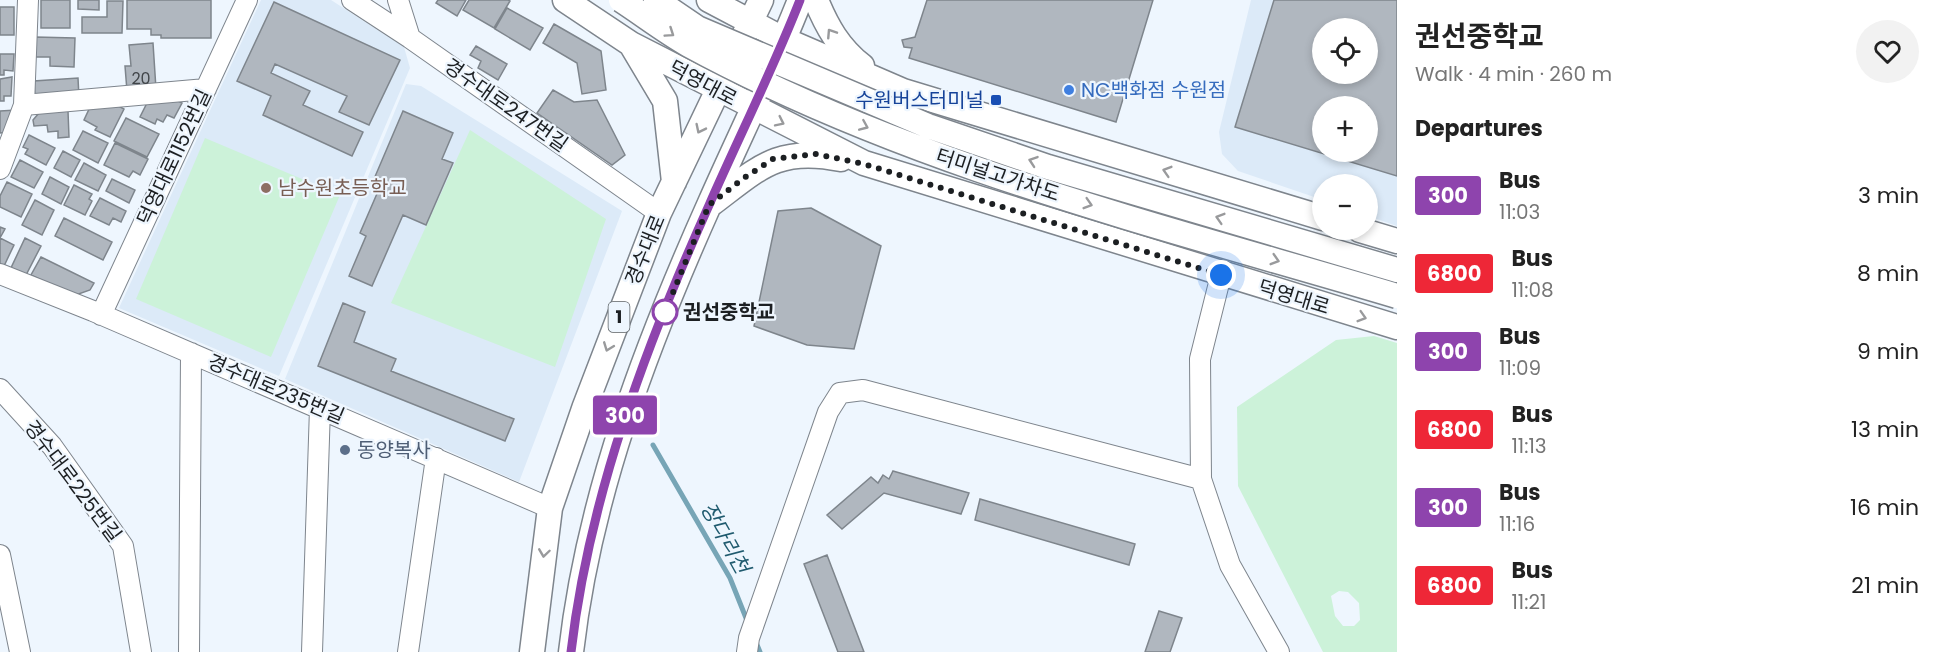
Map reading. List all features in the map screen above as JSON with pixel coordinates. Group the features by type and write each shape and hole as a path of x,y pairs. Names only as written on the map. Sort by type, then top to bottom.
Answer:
{"main road":[{"name":"덕영대로","path":"565,0 631,44 753,109 864,164 1397,327"},
{"name":"터미널고가차도","path":"621,0 688,44 791,95 922,150 1041,190 1397,296"},
{"name":"터미널고가차도","path":"656,0 697,28 928,126 1048,167 1397,270"},
{"path":"709,0 785,40 888,85 1312,215"},
{"name":"경수대로","path":"532,652 550,508 585,406 659,213 761,0"},
{"name":"1","path":"571,652 597,509 631,395 709,205 785,40 800,0"},
{"path":"816,0 825,24 844,53 888,85"},
{"path":"631,44 666,101 674,183"},
{"path":"709,205 773,159 816,154 864,164"},
{"path":"1378,235 1397,241"}],"street":[{"path":"0,169 24,105 28,0"},
{"name":"덕영대로1152번길","path":"101,315 248,0"},
{"name":"경수대로247번길","path":"351,0 410,38 659,213"},
{"path":"398,0 410,38"},
{"path":"24,105 206,89"},
{"name":"경수대로235번길","path":"0,274 191,353 550,508"},
{"path":"1221,275 1200,360 1201,479 1230,564 1279,652"},
{"path":"189,652 191,353"},
{"name":"경수대로225번길","path":"0,389 52,446 123,546 141,652"},
{"path":"747,652 749,638 828,412 840,393 863,390 1201,479"},
{"path":"312,652 320,408"},
{"path":"408,652 436,458"},
{"path":"0,555 20,652"}],"shaded area":[{"name":"남수원초등학교","path":"261,0 331,0 404,47 410,68 279,376 119,308"},
{"path":"1251,0 1397,0 1397,226 1378,219 1378,174 1312,174 1312,196 1238,171 1222,154 1219,132"},
{"path":"406,84 421,86 622,211 519,482 285,379"}],"green space":[{"path":"470,130 606,219 555,367 391,303"},
{"path":"205,138 340,195 271,357 136,299"},
{"path":"1374,336 1397,343 1397,652 1323,652 1238,486 1237,407 1336,340","holes":["1339,591 1348,592 1359,603 1360,620 1354,626 1343,626 1335,616 1331,596"]}],"building":[{"path":"41,0 70,0 70,28 41,28"},
{"path":"78,0 99,0 99,10 78,9"},
{"path":"127,0 211,0 211,38 161,38 161,35 151,35 151,29 127,29"},
{"path":"438,0 466,0 457,16 436,3"},
{"path":"469,0 510,1 494,28 463,10"},
{"name":"NC백화점 수원점","path":"927,0 1153,0 1116,122 909,58 912,48 904,47 902,40 915,37"},
{"path":"1274,0 1397,0 1397,176 1351,162 1378,162 1378,96 1312,96 1312,150 1235,127"},
{"path":"107,1 123,1 122,33 82,33 82,17 107,17"},
{"path":"274,2 400,60 369,125 339,112 347,96 275,64 271,73 310,91 303,105 363,132 352,156 263,115 271,96 237,81"},
{"path":"0,7 14,7 14,35 0,35"},
{"path":"507,8 543,28 530,50 495,29"},
{"path":"554,24 601,51 606,90 582,94 577,63 543,43"},
{"path":"35,37 75,38 74,67 50,66 50,57 35,57"},
{"path":"153,43 156,89 127,91 125,66 131,66 129,45"},
{"path":"476,46 507,64 498,80 478,68 481,61 470,55"},
{"path":"0,54 14,54 13,71 4,70 4,75 0,75"},
{"path":"12,77 11,96 4,96 4,101 0,101 0,79"},
{"path":"78,78 79,98 35,101 34,81"},
{"path":"553,90 574,102 597,100 625,155 612,165 537,113"},
{"path":"174,99 182,103 174,118 167,115 163,122 157,119 155,124 140,117 148,101"},
{"path":"113,103 124,109 110,137 95,130 97,127 84,120 91,105"},
{"path":"16,110 10,132 0,133 0,111"},
{"path":"68,111 69,137 58,138 58,131 48,132 47,125 34,126 33,120 39,113"},
{"path":"403,111 453,133 442,159 453,163 426,225 403,215 372,286 349,276 366,236 360,233 379,189 371,186"},
{"path":"126,118 159,134 147,157 114,141"},
{"path":"83,131 108,143 98,163 73,150"},
{"path":"29,135 55,148 46,165 25,154 28,149 23,147"},
{"path":"115,143 148,159 140,175 133,171 129,177 104,165"},
{"path":"63,151 80,160 71,177 54,168"},
{"path":"20,160 43,172 34,188 11,177"},
{"path":"84,163 106,175 98,191 75,180"},
{"path":"50,177 69,187 61,204 42,194"},
{"path":"112,179 135,190 129,203 106,191"},
{"path":"7,182 32,194 21,217 0,207 0,196"},
{"path":"74,185 92,194 89,199 92,201 85,215 64,205"},
{"path":"100,198 126,211 121,222 113,218 109,225 90,216"},
{"path":"35,200 54,210 42,235 22,225"},
{"path":"811,208 881,246 854,349 807,345 754,326 778,211"},
{"path":"64,218 112,242 103,260 55,236"},
{"path":"0,227 5,229 0,238"},
{"path":"0,238 14,245 4,266 0,264"},
{"path":"25,238 41,246 25,277 10,270"},
{"path":"41,257 94,283 90,290 73,296 31,275"},
{"path":"343,303 365,312 354,342 396,359 391,371 514,419 505,441 318,366"},
{"path":"893,471 969,493 961,514 884,493 842,529 827,515 871,477 878,483 883,475 889,479"},
{"path":"980,499 1135,544 1129,565 975,520"},
{"path":"827,555 864,652 838,652 804,564"},
{"path":"1159,611 1182,618 1170,652 1145,652"}],"waterway":[{"name":"장다리천","path":"653,445 730,578 748,623"},
{"name":"장다리천","path":"755,640 760,652"}],"bus line":[{"name":"300","path":"571,652 597,509 631,395 709,205 785,40 800,0"}],"place":[{"name":"NC백화점 수원점","path":"1069,90"},
{"name":"수원버스터미널","path":"996,100"},
{"name":"남수원초등학교","path":"266,188"},
{"name":"권선중학교","path":"665,312"},
{"name":"동양복사","path":"345,450"}],"route":[{"path":"665,312 709,205 773,159 816,154 864,164 1221,275"}]}
